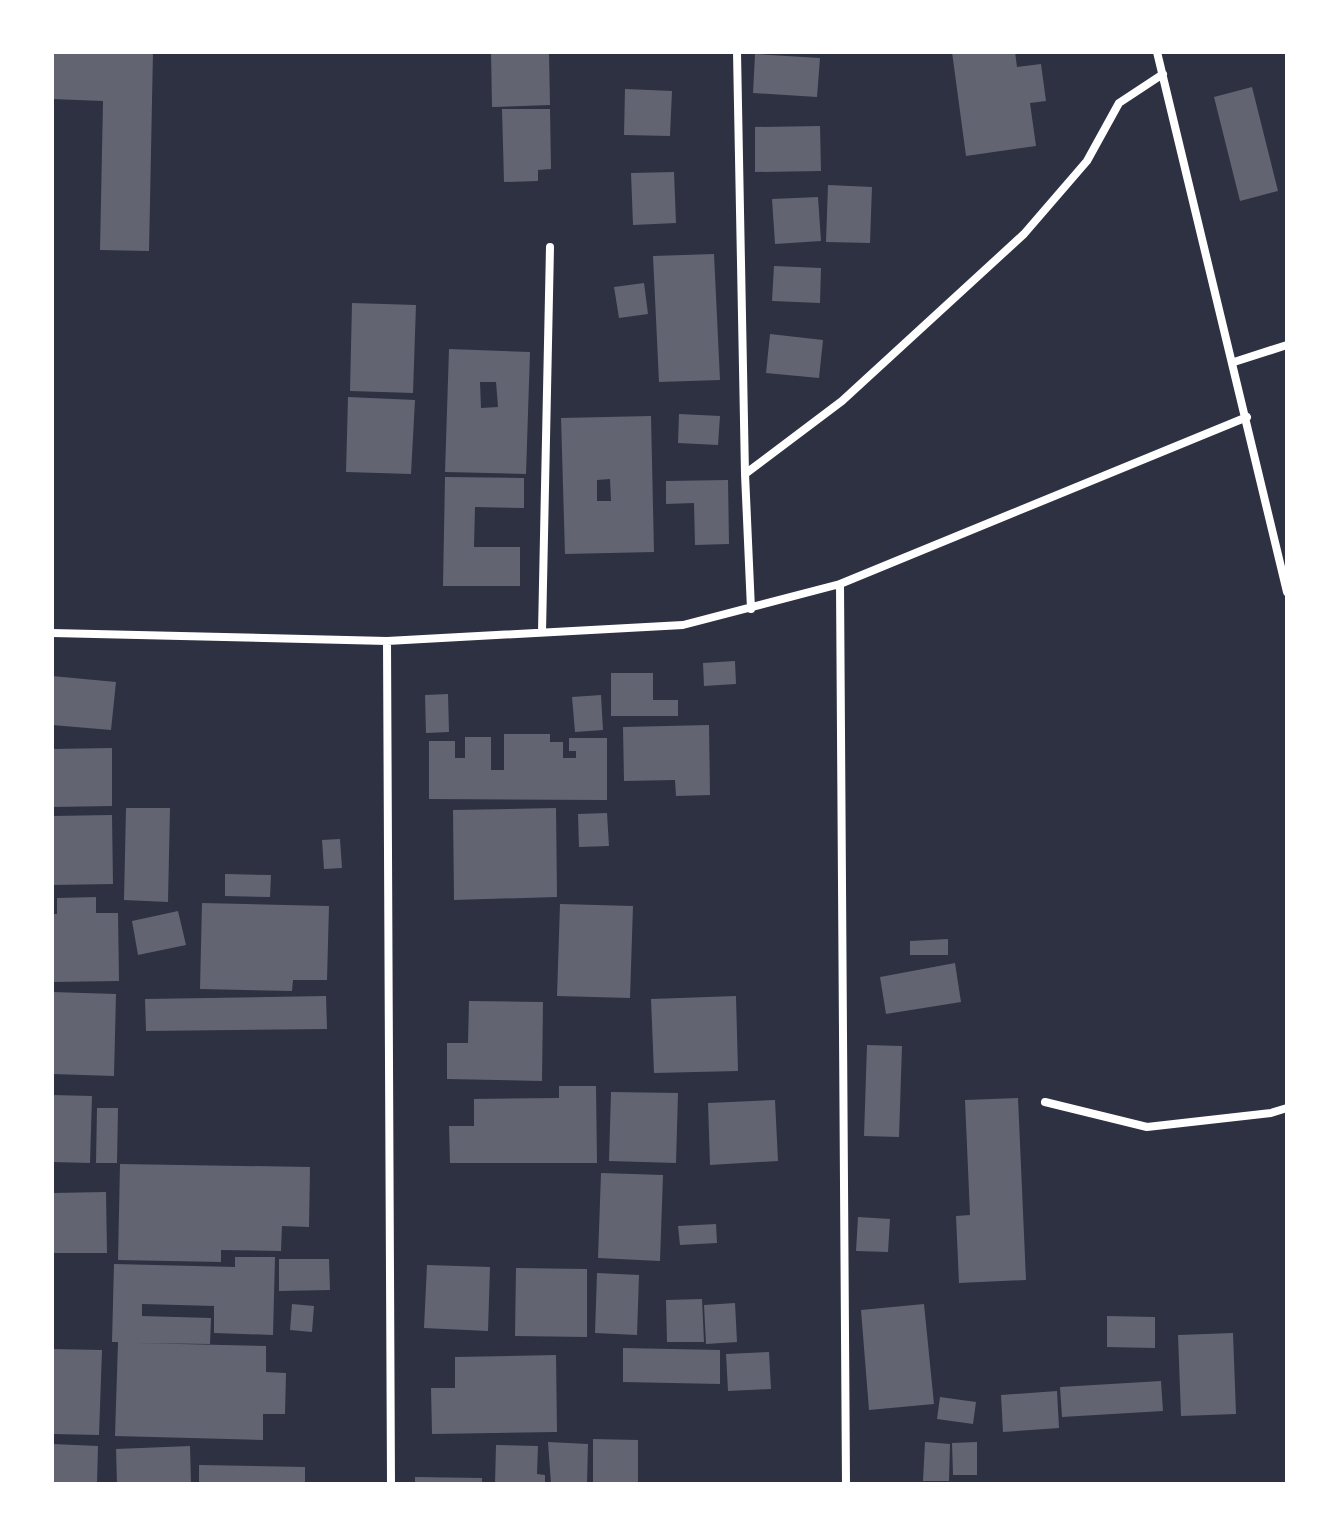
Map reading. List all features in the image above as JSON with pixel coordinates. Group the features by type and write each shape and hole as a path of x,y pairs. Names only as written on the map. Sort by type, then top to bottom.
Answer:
{"street":[{"path":"737,52 745,474 751,609"},
{"path":"1157,52 1287,592"},
{"path":"745,474 842,401 1024,234 1087,161 1119,103 1163,74"},
{"path":"542,632 550,247"},
{"path":"1234,362 1287,345"},
{"path":"52,633 387,641 683,625 840,584 1247,417"},
{"path":"840,584 846,1484"},
{"path":"387,641 391,1484"},
{"path":"1045,1102 1147,1127 1271,1113 1287,1108"}],"building":[{"path":"52,52 153,52 149,251 100,250 103,101 52,99"},
{"path":"491,52 549,52 550,105 492,107"},
{"path":"952,52 1015,52 1017,67 1041,64 1046,101 1030,103 1036,146 966,156"},
{"path":"755,54 820,58 817,97 753,93"},
{"path":"1252,87 1278,191 1240,201 1214,97"},
{"path":"625,89 672,91 670,136 624,135"},
{"path":"502,109 550,109 551,169 538,170 538,181 504,182"},
{"path":"820,126 821,171 755,172 755,127"},
{"path":"674,172 676,223 633,225 631,173"},
{"path":"828,185 872,187 870,243 826,242"},
{"path":"818,197 821,241 775,244 772,199"},
{"path":"714,254 720,380 659,382 653,256"},
{"path":"774,266 821,268 820,303 772,301"},
{"path":"644,283 648,314 619,318 614,287"},
{"path":"352,303 416,305 413,393 350,391"},
{"path":"770,334 823,340 819,378 766,373"},
{"path":"449,349 530,352 526,474 445,472","holes":["480,382 496,382 498,407 481,408"]},
{"path":"348,397 415,400 411,474 346,472"},
{"path":"679,414 720,416 718,445 678,443"},
{"path":"651,416 654,552 565,554 561,418","holes":["610,479 611,501 597,501 597,480"]},
{"path":"445,477 524,478 524,508 475,507 474,547 520,547 520,586 443,586"},
{"path":"728,480 729,544 695,545 694,503 666,504 666,481"},
{"path":"735,661 736,684 704,686 703,663"},
{"path":"611,673 653,673 653,700 678,700 678,716 611,716"},
{"path":"52,676 116,682 111,730 52,725"},
{"path":"448,694 449,732 426,733 425,695"},
{"path":"601,695 603,730 575,732 572,697"},
{"path":"709,725 710,795 676,796 675,780 624,781 623,727"},
{"path":"504,734 550,734 550,742 563,742 563,758 576,758 576,751 569,751 569,738 607,738 607,800 429,799 429,741 455,741 455,758 465,758 465,737 491,737 491,770 504,770"},
{"path":"112,748 112,806 52,807 52,749"},
{"path":"126,808 170,808 168,902 124,900"},
{"path":"556,808 557,897 454,900 453,810"},
{"path":"607,813 609,846 579,847 578,814"},
{"path":"112,815 113,884 52,885 52,816"},
{"path":"340,839 342,868 324,869 322,840"},
{"path":"225,874 271,875 270,897 225,896"},
{"path":"96,897 96,913 118,913 119,981 52,982 52,914 57,914 57,898"},
{"path":"202,903 329,906 327,980 293,980 292,991 200,989"},
{"path":"560,904 633,906 630,998 557,996"},
{"path":"178,911 186,945 138,955 132,921"},
{"path":"948,939 948,955 910,955 910,941"},
{"path":"955,963 961,1002 886,1014 880,977"},
{"path":"52,992 116,994 114,1076 52,1074"},
{"path":"326,996 327,1029 146,1031 145,999"},
{"path":"736,996 738,1071 654,1073 651,999"},
{"path":"469,1001 543,1002 542,1081 447,1079 447,1043 468,1043"},
{"path":"867,1045 902,1046 899,1137 864,1136"},
{"path":"559,1086 596,1086 597,1163 450,1163 449,1126 474,1126 474,1099 559,1098"},
{"path":"611,1092 678,1093 676,1163 609,1161"},
{"path":"52,1095 92,1096 90,1163 52,1162"},
{"path":"1018,1098 1026,1280 959,1283 956,1216 970,1215 965,1100"},
{"path":"775,1100 778,1161 710,1165 708,1103"},
{"path":"97,1108 118,1108 117,1163 96,1163"},
{"path":"120,1164 310,1167 309,1227 282,1226 281,1251 221,1250 221,1262 118,1260"},
{"path":"601,1173 663,1175 660,1261 598,1258"},
{"path":"106,1192 107,1253 52,1253 52,1193"},
{"path":"858,1217 890,1219 888,1252 856,1251"},
{"path":"716,1224 717,1243 680,1245 678,1226"},
{"path":"235,1257 275,1257 273,1335 214,1333 214,1306 142,1304 142,1316 211,1318 210,1344 137,1343 266,1346 266,1372 286,1373 285,1414 263,1414 263,1440 115,1436 118,1342 112,1342 114,1264 235,1267"},
{"path":"279,1259 329,1259 330,1290 279,1291"},
{"path":"427,1265 490,1267 488,1331 424,1328"},
{"path":"516,1268 587,1269 587,1337 515,1336"},
{"path":"597,1273 639,1275 637,1335 595,1333"},
{"path":"702,1299 704,1342 667,1342 666,1300"},
{"path":"735,1303 737,1342 706,1344 704,1305"},
{"path":"292,1304 314,1306 312,1332 290,1330"},
{"path":"924,1304 934,1404 869,1410 861,1310"},
{"path":"1107,1316 1155,1317 1155,1348 1107,1347"},
{"path":"1233,1333 1236,1414 1181,1416 1178,1335"},
{"path":"623,1348 720,1350 720,1384 623,1382"},
{"path":"52,1349 102,1350 99,1435 52,1434"},
{"path":"769,1352 771,1389 728,1391 726,1354"},
{"path":"556,1355 557,1432 432,1434 431,1388 455,1388 455,1357"},
{"path":"1161,1381 1163,1411 1062,1417 1060,1387"},
{"path":"1057,1391 1059,1428 1003,1432 1001,1395"},
{"path":"940,1397 976,1402 973,1424 937,1419"},
{"path":"593,1439 638,1440 638,1484 593,1484"},
{"path":"548,1442 588,1444 587,1484 551,1484"},
{"path":"925,1442 950,1444 949,1481 923,1481"},
{"path":"977,1442 977,1475 953,1475 952,1443"},
{"path":"52,1444 98,1446 97,1484 52,1484"},
{"path":"496,1445 538,1446 537,1474 545,1475 545,1484 495,1484"},
{"path":"190,1446 191,1484 117,1484 116,1449"},
{"path":"199,1465 305,1467 305,1484 199,1484"},
{"path":"415,1477 482,1478 482,1484 415,1484"}]}
